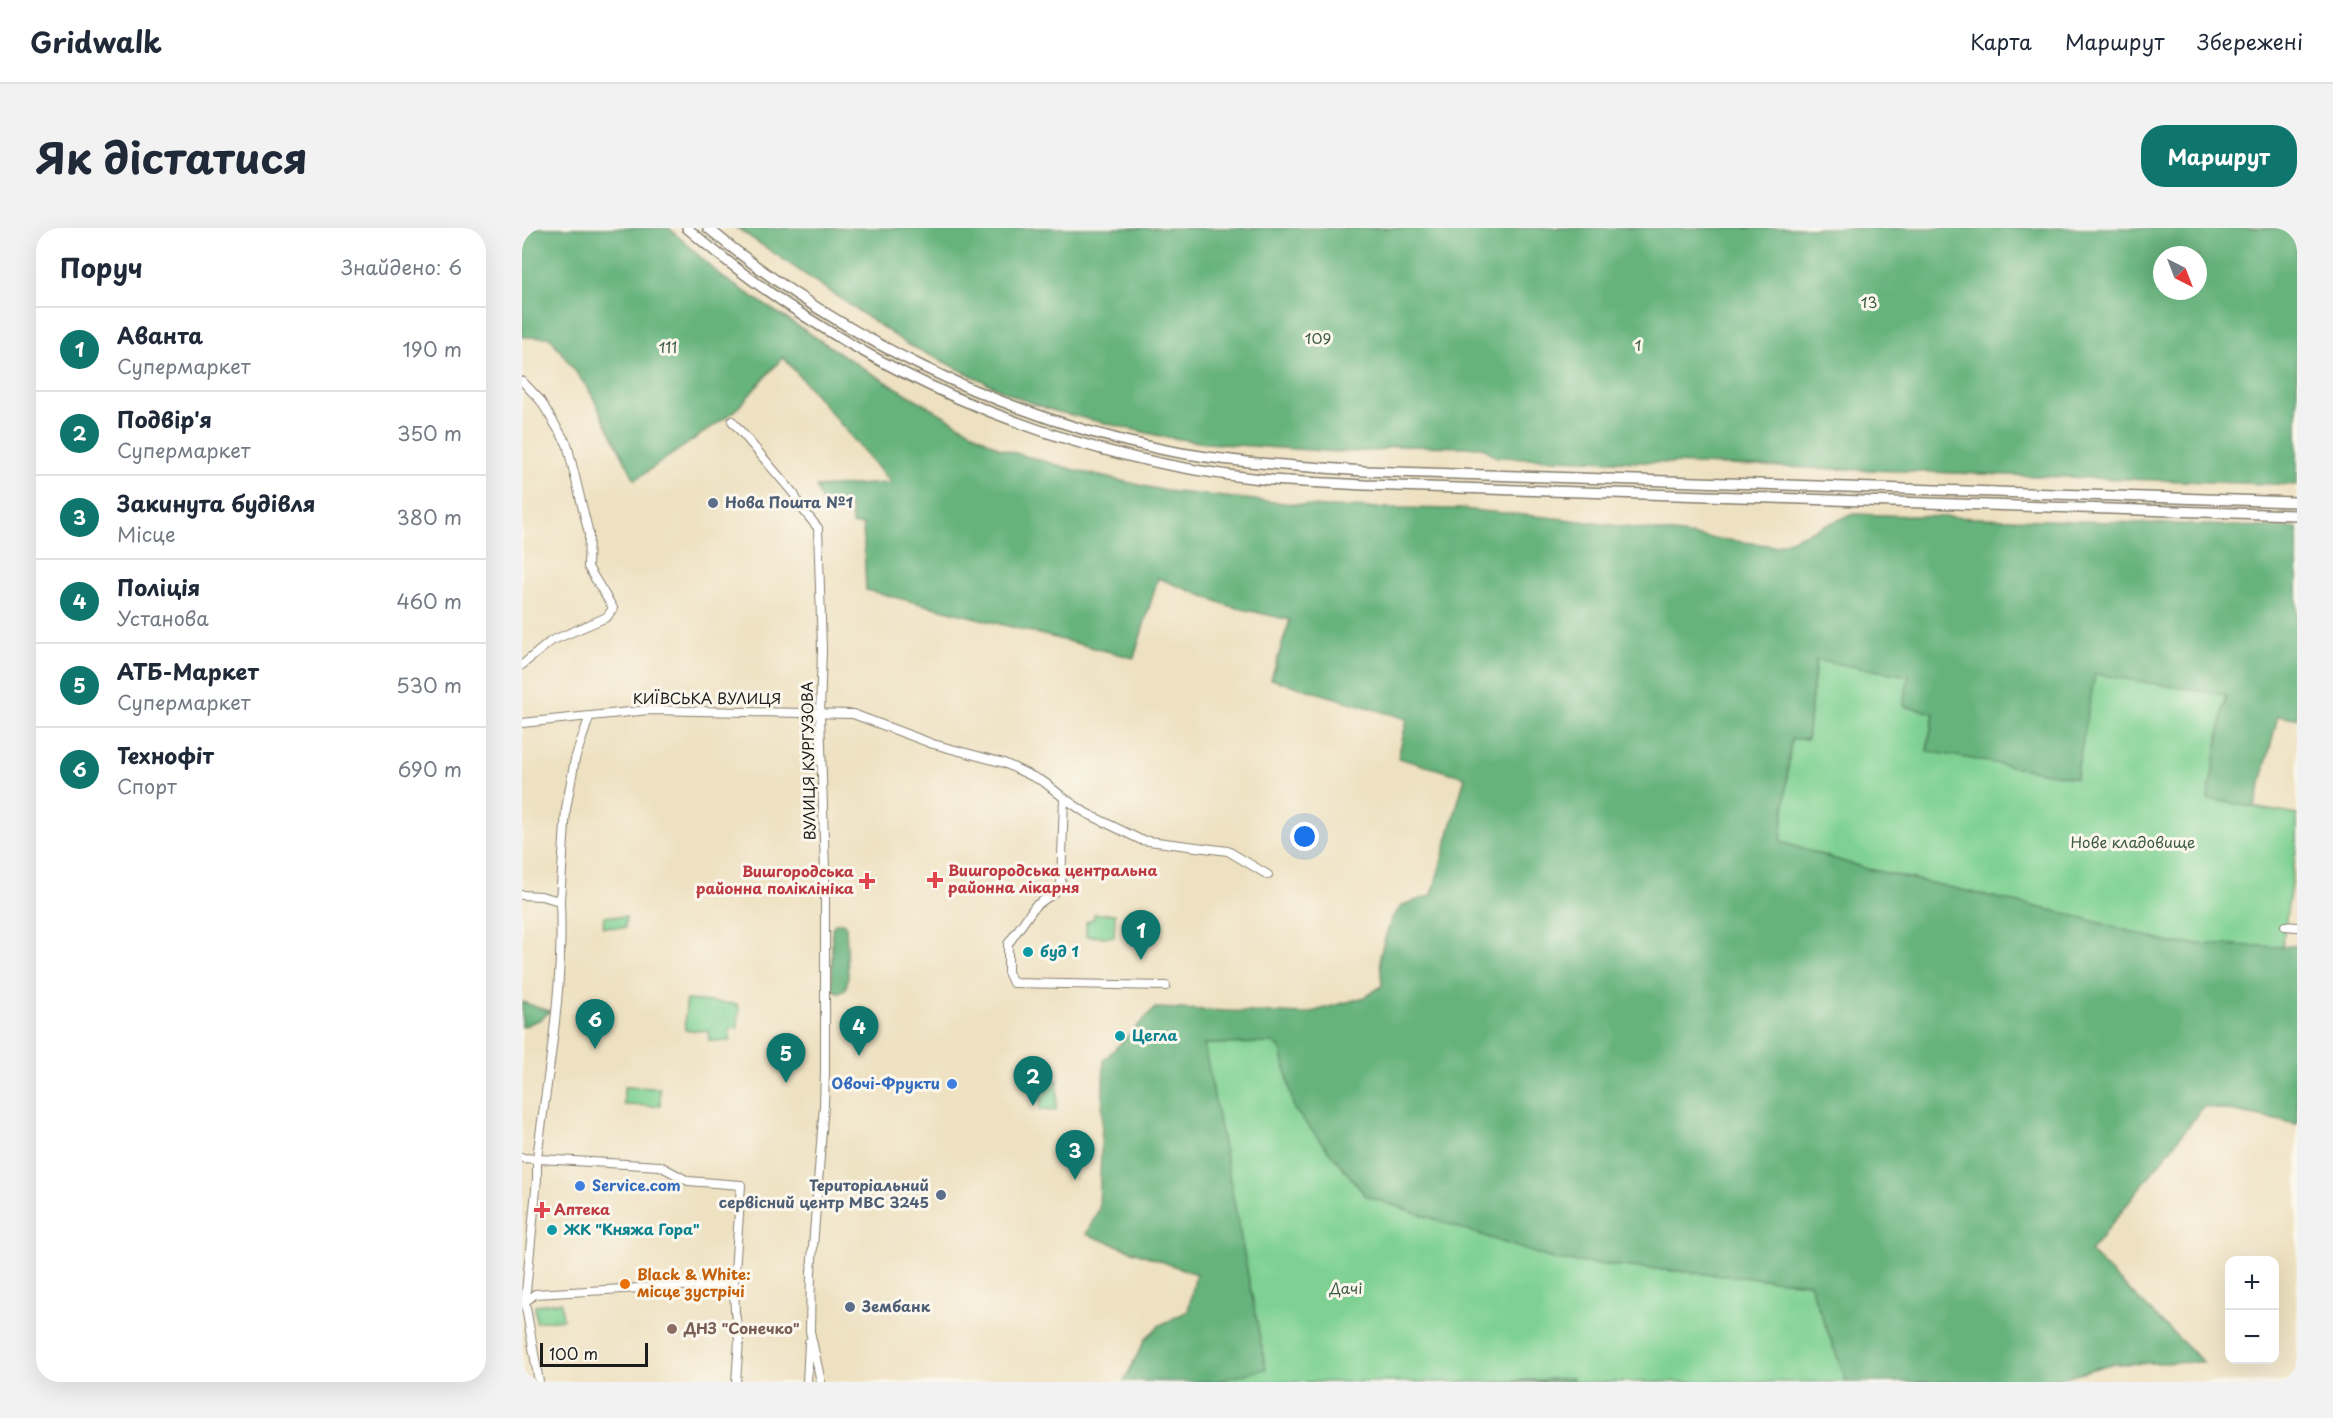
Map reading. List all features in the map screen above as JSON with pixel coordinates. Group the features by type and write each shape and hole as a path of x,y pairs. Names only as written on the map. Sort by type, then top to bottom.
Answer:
{"main road":[{"path":"687,228 768,290 824,327 899,371 962,401 1025,425 1089,445 1164,464 1260,479 1365,484 2297,515"},
{"path":"708,228 773,277 827,313 908,360 957,384 1094,432 1165,450 1263,464 1364,471 2297,502"}],"street":[{"path":"522,381 540,400 567,444 589,534 588,567 613,608 607,617 551,641 522,665"},
{"name":"ВУЛИЦЯ КУРГУЗОВА","path":"732,422 794,494 800,506 818,528 822,649 820,715 825,870 825,1094 810,1331 821,1382"},
{"name":"КИЇВСЬКА ВУЛИЦЯ","path":"522,723 649,710 853,714 933,744 1004,763 1044,782 1086,813 1141,840 1228,851 1268,875"},
{"path":"540,1382 525,1302 537,1158 559,992 560,902 566,809 575,759 589,717"},
{"path":"1064,798 1061,885 1054,893 1035,906 1008,944 1008,972 1013,983 1166,986"},
{"path":"522,896 540,896 560,902"},
{"path":"2285,926 2297,927"},
{"path":"522,1158 660,1166 688,1181 741,1185 734,1286 735,1312 740,1340 736,1382"},
{"path":"525,1302 535,1294 676,1286 734,1286"},
{"path":"807,1382 810,1331"}],"green space":[{"name":"111","path":"522,228 669,228 722,277 866,370 1001,449 1082,472 1166,491 1324,507 1461,509 1556,518 1775,546 1853,514 2297,528 2297,718 2278,716 2255,807 2208,799 2226,695 2095,674 2076,778 1927,751 1934,713 1903,706 1909,676 1816,660 1807,739 1791,739 1781,842 1864,868 2068,914 2170,943 2282,947 2297,945 2297,1124 2204,1106 2090,1252 2203,1362 2111,1364 2048,1382 1847,1382 1809,1283 1555,1260 1366,1196 1294,1109 1281,1049 1273,1043 1204,1044 1266,1369 1213,1382 1124,1381 1146,1338 1160,1325 1188,1311 1196,1274 1086,1234 1099,1209 1104,1060 1155,1008 1304,1014 1365,997 1382,986 1380,955 1391,919 1403,905 1432,895 1465,777 1398,758 1407,719 1271,679 1290,620 1229,606 1158,578 1134,658 866,590 863,525 852,525 851,507 824,507 816,487 891,483 783,357 735,411 635,480 589,390 550,337 522,337"},
{"path":"737,228 2297,228 2297,485 1497,457 1482,447 1394,446 1376,451 1340,452 1205,443 1160,436 1054,411 1018,398 907,344"},
{"name":"Нове кладовище","path":"1816,660 1909,676 1934,712 1927,750 2076,778 2094,674 2226,695 2208,799 2297,815 2297,843 2282,947 2170,943 2068,914 1864,868 1780,842 1791,738 1807,739"},
{"path":"1094,914 1115,914 1114,937 1086,936 1086,922 1094,918"},
{"path":"604,916 626,917 625,928 603,927"},
{"path":"836,923 843,923 846,927 848,976 846,989 839,993 832,985 832,928"},
{"path":"686,1000 737,1004 738,1028 730,1027 730,1041 709,1041 709,1031 685,1030"},
{"path":"522,1002 550,1011 541,1019 522,1027"},
{"name":"Дачі","path":"1273,1043 1281,1049 1294,1109 1555,1260 1809,1283 1847,1382 1573,1382 1572,1378 1496,1382 1203,1382 1243,1250 1203,1044"},
{"path":"1043,1079 1058,1080 1056,1111 1040,1110"},
{"path":"624,1087 660,1088 660,1106 624,1105"},
{"path":"561,1302 563,1319 536,1322 535,1305"},
{"path":"1573,1378 1573,1382 1496,1382"}],"place":[{"name":"Нова Пошта №1","path":"713,503"},
{"name":"Вишгородська центральна районна лікарня","path":"935,880"},
{"name":"Вишгородська районна поліклініка","path":"867,881"},
{"name":"буд 1","path":"1028,952"},
{"name":"Аванта","path":"1141,960"},
{"name":"Цегла","path":"1120,1036"},
{"name":"Технофіт","path":"595,1049"},
{"name":"Поліція","path":"859,1056"},
{"name":"АТБ-Маркет","path":"786,1083"},
{"name":"Овочі-Фрукти","path":"952,1084"},
{"name":"Подвір'я","path":"1033,1106"},
{"name":"Закинута будівля","path":"1075,1180"},
{"name":"Service.com","path":"580,1186"},
{"name":"Територіальний сервісний центр МВС 3245","path":"941,1195"},
{"name":"Аптека","path":"542,1210"},
{"name":"ЖК \"Княжа Гора\"","path":"552,1230"},
{"name":"Black & White: місце зустрічі","path":"625,1284"},
{"name":"Зембанк","path":"850,1307"},
{"name":"ДНЗ \"Сонечко\"","path":"672,1329"}],"park label":[{"name":"13","path":"1869,303"},
{"name":"109","path":"1318,339"},
{"name":"1","path":"1638,346"}]}
